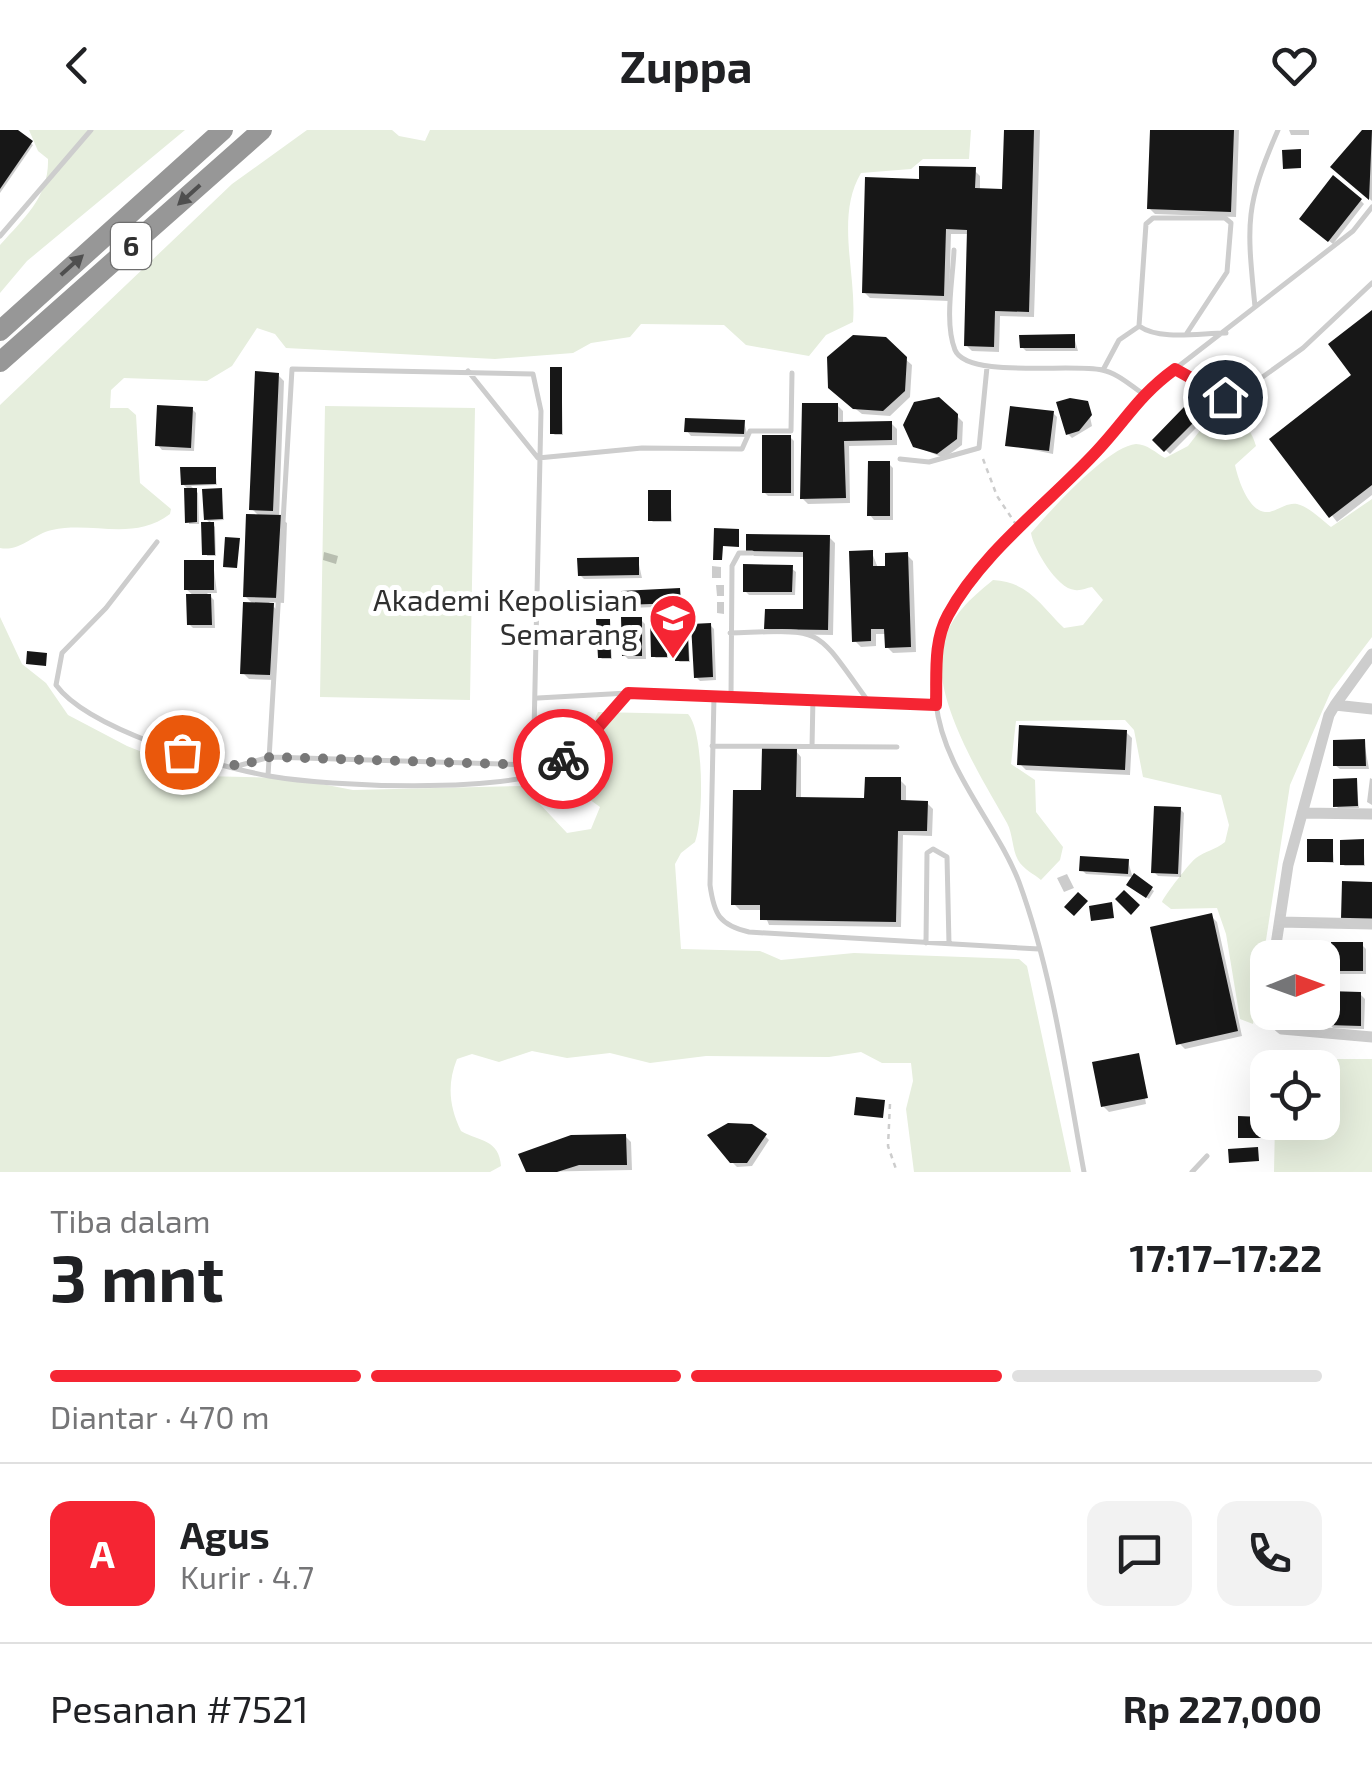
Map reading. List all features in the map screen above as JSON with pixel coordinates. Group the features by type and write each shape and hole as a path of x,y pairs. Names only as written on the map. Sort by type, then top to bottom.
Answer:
{"highway":[{"name":"6","path":"0,330 222,130"},
{"name":"6","path":"0,362 262,130"}],"street":[{"path":"1277,940 1302,814 1335,705 1372,654"},
{"path":"1335,705 1372,708"},
{"path":"1302,814 1372,814"},
{"path":"1280,922 1372,924"},
{"path":"1293,1030 1372,1037"}],"lane":[{"path":"0,236 91,130"},
{"path":"1256,307 1247,226 1250,197 1278,130"},
{"path":"1084,1172 1040,949 1017,878 957,767 936,705 938,640 948,614 1020,530 1100,448 1142,392 1226,333 1352,230 1372,207"},
{"path":"1103,370 1119,340 1138,326 1146,224 1153,218 1225,218 1231,223 1232,244 1227,272 1187,333"},
{"path":"954,250 951,329 955,352 973,365 987,367 1103,370 1142,392"},
{"path":"1175,369 1209,392 1236,396 1303,348 1372,283"},
{"path":"1138,326 1150,333 1226,333"},
{"path":"900,459 928,462 979,448 987,367"},
{"path":"268,776 292,369 468,370 533,374 541,411 538,698 533,778"},
{"path":"468,370 538,458"},
{"path":"538,458 642,448 742,449 752,431 791,431 792,373"},
{"path":"158,542 106,608 62,653 56,684 68,701 90,716 182,752 268,776 374,783 504,783 562,767 628,693"},
{"path":"731,697 734,556 752,553"},
{"path":"730,633 811,632 826,642 868,701"},
{"path":"538,698 628,693 813,697 936,705"},
{"path":"714,696 710,885 714,914 728,927 1040,949"},
{"path":"812,746 813,697"},
{"path":"712,746 897,747"},
{"path":"238,766 270,757 533,765 572,757"},
{"path":"926,943 926,867 928,853 933,849 946,857 949,944"},
{"path":"1192,1172 1206,1156"}],"path":[{"path":"979,448 997,496 1020,530"},
{"path":"890,1104 888,1146 896,1172"}],"green space":[{"path":"29,130 185,130 27,261 0,293 0,245 40,196 47,172 48,159 38,151"},
{"path":"307,130 392,130 399,136 425,141 430,130 971,130 969,159 923,159 911,169 861,173 849,208 853,322 826,335 809,356 746,345 724,325 641,324 630,337 591,343 573,353 495,359 286,348 275,334 257,328 232,366 207,381 124,378 111,390 110,408 128,408 136,415 140,483 171,509 170,514 142,527 52,530 14,547 0,548 0,405 232,184"},
{"path":"325,406 475,408 470,700 320,697"},
{"path":"1230,413 1239,418 1252,436 1256,446 1235,465 1245,493 1259,510 1269,512 1297,504 1331,527 1372,499 1372,637 1331,691 1290,785 1266,940 1250,940 1250,1023 1240,1019 1226,934 1217,908 1171,909 1162,902 1193,861 1225,842 1229,825 1221,795 1143,777 1134,730 1125,720 1016,721 1011,764 1035,780 1036,812 1063,847 1060,860 1041,880 1018,860 1007,823 951,713 941,666 943,645 956,616 993,580 1025,590 1064,628 1083,625 1103,600 1092,587 1075,590 1061,583 1041,557 1031,533 1080,481 1110,456 1136,444 1165,458 1188,446 1212,415"},
{"path":"0,617 22,664 46,683 68,715 127,746 203,776 290,778 353,790 523,786 567,833 591,829 600,807 582,794 552,789 542,770 546,756 588,735 598,712 688,714 700,756 701,796 695,842 675,864 681,949 760,951 781,960 854,953 1019,959 1027,966 1071,1172 914,1172 906,1109 913,1081 911,1063 882,1063 861,1052 829,1057 706,1056 650,1063 610,1053 567,1058 532,1051 499,1062 472,1054 457,1059 451,1086 454,1113 461,1131 497,1151 501,1166 490,1172 0,1172"},
{"path":"1340,1059 1372,1059 1372,1172 1274,1172 1275,1140 1340,1140"}],"building":[{"path":"0,130 18,130 33,141 0,189"},
{"path":"1004,130 1034,130 1029,312 995,311 994,347 964,346 967,230 946,229 944,296 862,293 865,177 919,179 919,166 976,167 975,188 1002,189"},
{"path":"1150,130 1234,130 1231,212 1147,209"},
{"path":"1362,130 1372,130 1369,200 1330,167"},
{"path":"1301,149 1301,168 1283,169 1282,150"},
{"path":"1333,175 1362,199 1328,242 1299,219"},
{"path":"1372,310 1372,485 1329,518 1269,439 1351,375 1328,344"},
{"path":"1075,334 1075,348 1020,348 1019,335"},
{"path":"853,335 886,337 907,357 905,391 883,411 853,409 828,388 827,357"},
{"path":"550,367 562,367 562,434 550,434"},
{"path":"255,371 279,373 273,511 249,510"},
{"path":"939,397 958,414 957,439 937,454 913,447 903,425 914,402"},
{"path":"1070,398 1088,401 1092,415 1079,431 1066,435 1056,402"},
{"path":"802,403 838,403 838,422 892,421 892,440 844,441 846,498 800,499"},
{"path":"157,405 193,407 191,448 155,446"},
{"path":"1010,406 1054,411 1049,451 1005,446"},
{"path":"1184,407 1196,420 1164,452 1152,440"},
{"path":"685,418 745,420 744,434 684,432"},
{"path":"762,435 791,435 791,493 762,493"},
{"path":"868,461 890,461 890,516 867,516"},
{"path":"180,467 216,467 216,484 181,485"},
{"path":"184,488 197,488 197,522 185,523"},
{"path":"222,488 223,519 204,520 202,489"},
{"path":"648,490 671,490 671,521 648,521"},
{"path":"246,514 282,515 279,598 243,597"},
{"path":"201,522 214,522 215,555 202,555"},
{"path":"714,528 739,529 739,547 723,546 722,560 713,560"},
{"path":"746,534 830,535 828,630 764,629 765,609 803,609 803,552 746,551"},
{"path":"225,537 240,538 237,568 223,567"},
{"path":"873,550 873,566 885,566 885,553 908,552 911,647 885,648 884,629 871,629 871,641 852,642 849,551"},
{"path":"639,557 639,575 578,576 577,558"},
{"path":"184,560 214,560 214,590 184,590"},
{"path":"743,564 793,565 792,592 743,592"},
{"path":"680,588 681,603 621,605 621,591"},
{"path":"186,594 211,594 212,625 187,625"},
{"path":"243,602 274,603 270,675 240,674"},
{"path":"687,609 689,661 675,661 673,610"},
{"path":"666,616 667,657 651,657 650,617"},
{"path":"621,617 642,617 642,656 622,656"},
{"path":"596,619 610,619 611,658 598,658"},
{"path":"711,623 713,677 694,678 691,624"},
{"path":"27,651 47,653 46,666 26,664"},
{"path":"1019,725 1127,730 1125,770 1017,765"},
{"path":"1365,739 1366,766 1333,766 1333,740"},
{"path":"762,748 797,748 796,797 864,798 865,777 901,777 901,800 928,801 927,831 898,831 896,922 760,920 760,905 731,905 733,790 761,790"},
{"path":"1357,778 1358,806 1333,807 1333,779"},
{"path":"1154,806 1181,807 1178,874 1151,873"},
{"path":"1307,839 1333,839 1333,862 1307,862"},
{"path":"1364,839 1364,865 1340,865 1340,840"},
{"path":"1080,856 1129,859 1128,874 1079,871"},
{"path":"1134,873 1153,887 1146,898 1126,885"},
{"path":"1342,881 1372,882 1372,920 1341,919"},
{"path":"1124,890 1140,905 1131,915 1115,899"},
{"path":"1078,892 1088,901 1074,916 1064,907"},
{"path":"1112,902 1114,918 1091,921 1089,906"},
{"path":"1212,913 1238,1031 1176,1045 1150,927"},
{"path":"1340,942 1363,942 1363,971 1340,971"},
{"path":"1340,991 1361,992 1361,1026 1340,1025"},
{"path":"1139,1053 1148,1098 1101,1107 1092,1062"},
{"path":"856,1097 885,1100 883,1118 854,1115"},
{"path":"1238,1116 1250,1117 1250,1138 1238,1138"},
{"path":"728,1123 752,1124 767,1134 747,1163 730,1163 707,1135"},
{"path":"626,1134 627,1165 579,1165 557,1172 526,1172 518,1154 571,1135"},
{"path":"1258,1147 1259,1161 1229,1163 1228,1149"}],"way so far":[{"path":"182,752 238,766 270,757 533,765 563,759"}],"place":[{"name":"Akademi Kepolisian Semarang","path":"673,660"}],"route":[{"path":"563,759 572,757 628,693 813,697 936,705 938,640 948,614 980,573 1100,448 1142,392 1175,369 1209,392 1225,397"}]}
